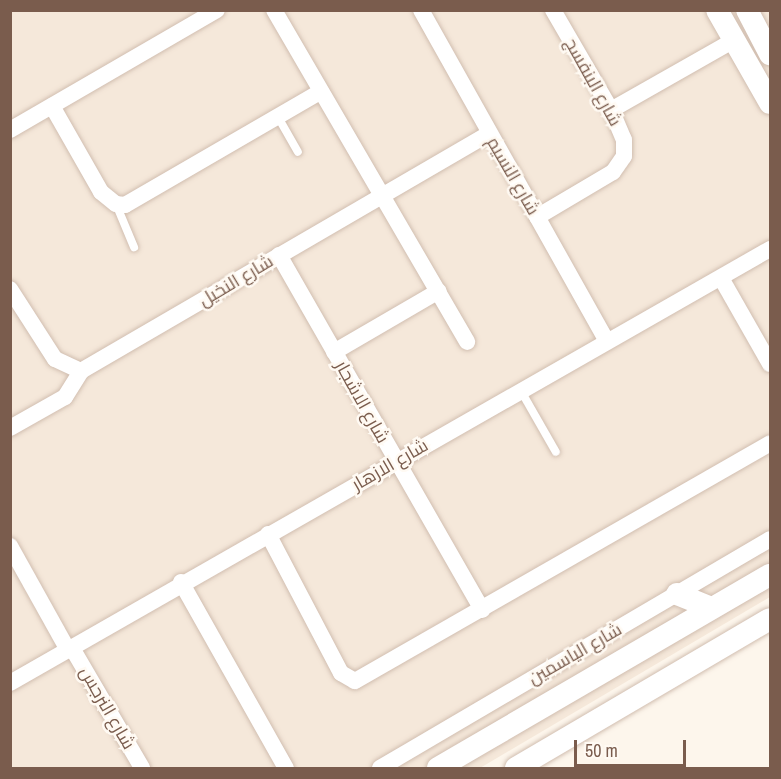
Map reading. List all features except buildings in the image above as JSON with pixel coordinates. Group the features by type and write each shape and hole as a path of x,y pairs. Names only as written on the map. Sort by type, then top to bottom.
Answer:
{"street":[{"path":"12,127 217,10"},
{"path":"274,10 467,342"},
{"name":"شارع النسيم","path":"421,10 606,340"},
{"name":"شارع البنفسج","path":"537,217 620,165 624,140 611,111 553,10"},
{"path":"717,10 771,103"},
{"path":"747,10 771,54"},
{"path":"611,111 734,40"},
{"path":"52,106 101,192 116,204 135,202 320,92"},
{"name":"شارع النخيل","path":"81,371 489,134"},
{"name":"شارع الازهار","path":"10,682 606,340 771,249"},
{"name":"شارع الاشجار","path":"279,255 395,462 482,610"},
{"path":"721,278 771,364"},
{"path":"10,288 55,359 81,371 65,397 10,428"},
{"path":"334,352 439,291"},
{"path":"268,534 341,673 354,681 771,443"},
{"name":"شارع الياسمين","path":"380,768 771,539"},
{"name":"شارع النرجس","path":"10,546 142,768"},
{"path":"438,768 771,575"},
{"path":"181,582 286,768"},
{"path":"677,594 711,608"},
{"path":"516,768 771,619"}],"lane":[{"path":"278,117 298,152"},
{"path":"116,204 134,247"},
{"path":"521,390 556,452"}],"shaded area":[{"path":"10,11 770,11 770,597 480,768 11,768"}]}
